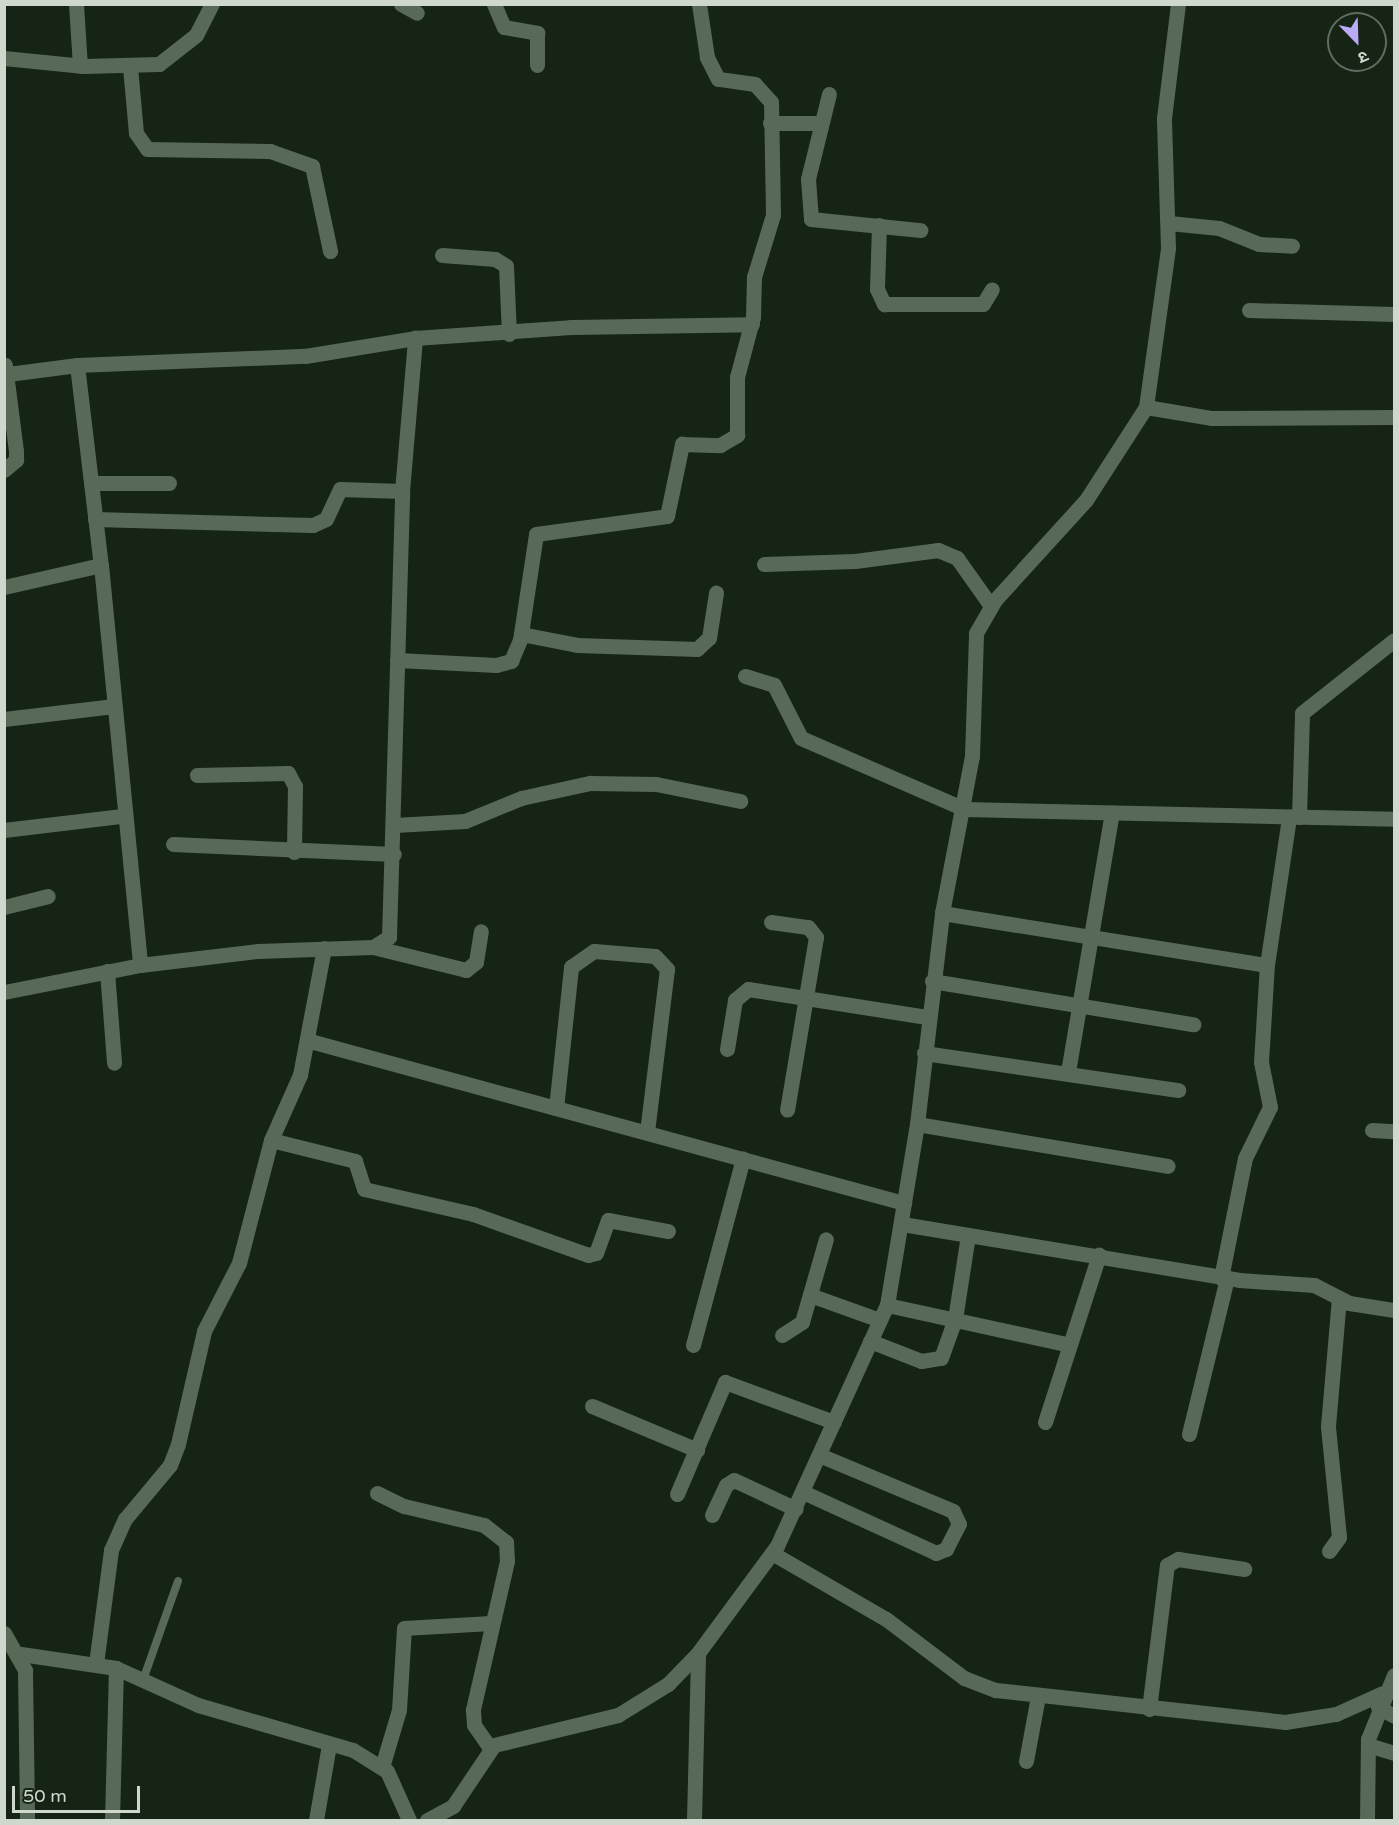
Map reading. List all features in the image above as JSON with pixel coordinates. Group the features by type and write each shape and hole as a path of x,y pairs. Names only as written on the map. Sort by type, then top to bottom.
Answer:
{"street":[{"path":"76,4 80,66"},
{"path":"4,58 80,66 130,67 172,58 196,35 212,4"},
{"path":"401,4 417,13"},
{"path":"494,4 504,27 537,33 537,65"},
{"path":"397,660 503,664 516,656 536,534 667,516 673,506 682,444 734,439 739,428 737,377 752,324 753,276 774,205 771,102 762,87 723,82 711,68 699,4"},
{"path":"427,1821 453,1806 490,1748 518,1736 585,1727 618,1715 668,1684 698,1653 772,1552 803,1492 887,1305 917,1124 927,1017 942,913 964,809 972,756 973,651 990,606 1086,500 1146,407 1169,223 1164,118 1178,4"},
{"path":"130,67 136,133 147,149 270,151 312,166 330,251"},
{"path":"829,94 808,179 811,219 920,230"},
{"path":"770,123 820,123"},
{"path":"1169,223 1219,228 1259,244 1292,246"},
{"path":"879,225 878,289 884,304 983,304 993,289"},
{"path":"442,255 495,259 506,266 509,334"},
{"path":"1249,310 1395,314"},
{"path":"4,470 16,460 6,369 304,356 415,338 509,334 571,327 752,324"},
{"path":"373,947 389,937 393,927 402,491 415,338"},
{"path":"77,366 101,565 122,816 140,966"},
{"path":"1146,407 1212,418 1395,417"},
{"path":"91,483 169,483"},
{"path":"95,519 313,525 326,519 340,489 402,491"},
{"path":"764,564 855,561 938,550 957,558 990,606"},
{"path":"4,587 101,565"},
{"path":"520,634 577,645 697,648 709,639 716,593"},
{"path":"1190,1434 1224,1278 1245,1158 1270,1107 1261,1062 1267,965 1294,817 1302,713 1395,640"},
{"path":"745,676 774,685 801,738 964,809 1395,819"},
{"path":"4,719 114,706"},
{"path":"197,775 288,773 295,786 294,852"},
{"path":"395,825 465,821 530,795 590,783 656,784 740,801"},
{"path":"1068,1072 1112,813"},
{"path":"4,830 122,816"},
{"path":"173,844 294,852 394,854"},
{"path":"4,907 48,896"},
{"path":"942,913 1091,935 1267,965"},
{"path":"771,922 813,932 809,1000 787,1110"},
{"path":"4,992 140,966 324,948 373,947 466,970 476,962 481,931"},
{"path":"96,1664 116,1534 174,1454 204,1330 239,1263 271,1140 310,1041 324,948"},
{"path":"556,1108 571,967 594,951 655,956 668,969 647,1133"},
{"path":"107,971 114,1063"},
{"path":"932,981 1193,1024"},
{"path":"727,1049 735,1000 742,991 927,1017"},
{"path":"310,1041 904,1203"},
{"path":"924,1053 1068,1072 1178,1090"},
{"path":"917,1124 1168,1166"},
{"path":"1372,1130 1395,1131"},
{"path":"271,1140 355,1161 364,1189 473,1214 588,1255 596,1252 608,1220 668,1231"},
{"path":"693,1345 743,1159"},
{"path":"902,1224 1099,1255 1224,1278 1314,1285 1339,1298 1395,1310"},
{"path":"870,1341 935,1362 945,1352 955,1319 968,1235"},
{"path":"782,1335 801,1322 826,1239"},
{"path":"1045,1422 1099,1255"},
{"path":"810,1295 880,1320"},
{"path":"1329,1551 1339,1537 1328,1426 1339,1298"},
{"path":"887,1305 1070,1345"},
{"path":"677,1494 698,1450 722,1386 730,1381 834,1422"},
{"path":"592,1406 698,1450"},
{"path":"803,1492 936,1553 946,1549 959,1524 953,1511 819,1455"},
{"path":"712,1515 726,1485 734,1480 795,1509"},
{"path":"378,1493 404,1506 484,1525 506,1542 507,1561 491,1623 473,1719 490,1748"},
{"path":"772,1552 886,1619 964,1678 996,1690 1149,1709 1285,1722 1336,1714 1381,1700"},
{"path":"1149,1709 1167,1565 1178,1559 1244,1569"},
{"path":"382,1767 399,1710 404,1628 491,1623"},
{"path":"4,1633 21,1654 26,1688 27,1821"},
{"path":"694,1821 698,1653"},
{"path":"21,1654 116,1668 198,1706 329,1745 382,1767 409,1821"},
{"path":"112,1821 116,1668"},
{"path":"1367,1821 1368,1746 1381,1700 1395,1675"},
{"path":"1026,1761 1038,1696"},
{"path":"1381,1700 1395,1716"},
{"path":"316,1821 329,1745"},
{"path":"1368,1746 1395,1753"}],"lane":[{"path":"143,1680 178,1581"}]}
